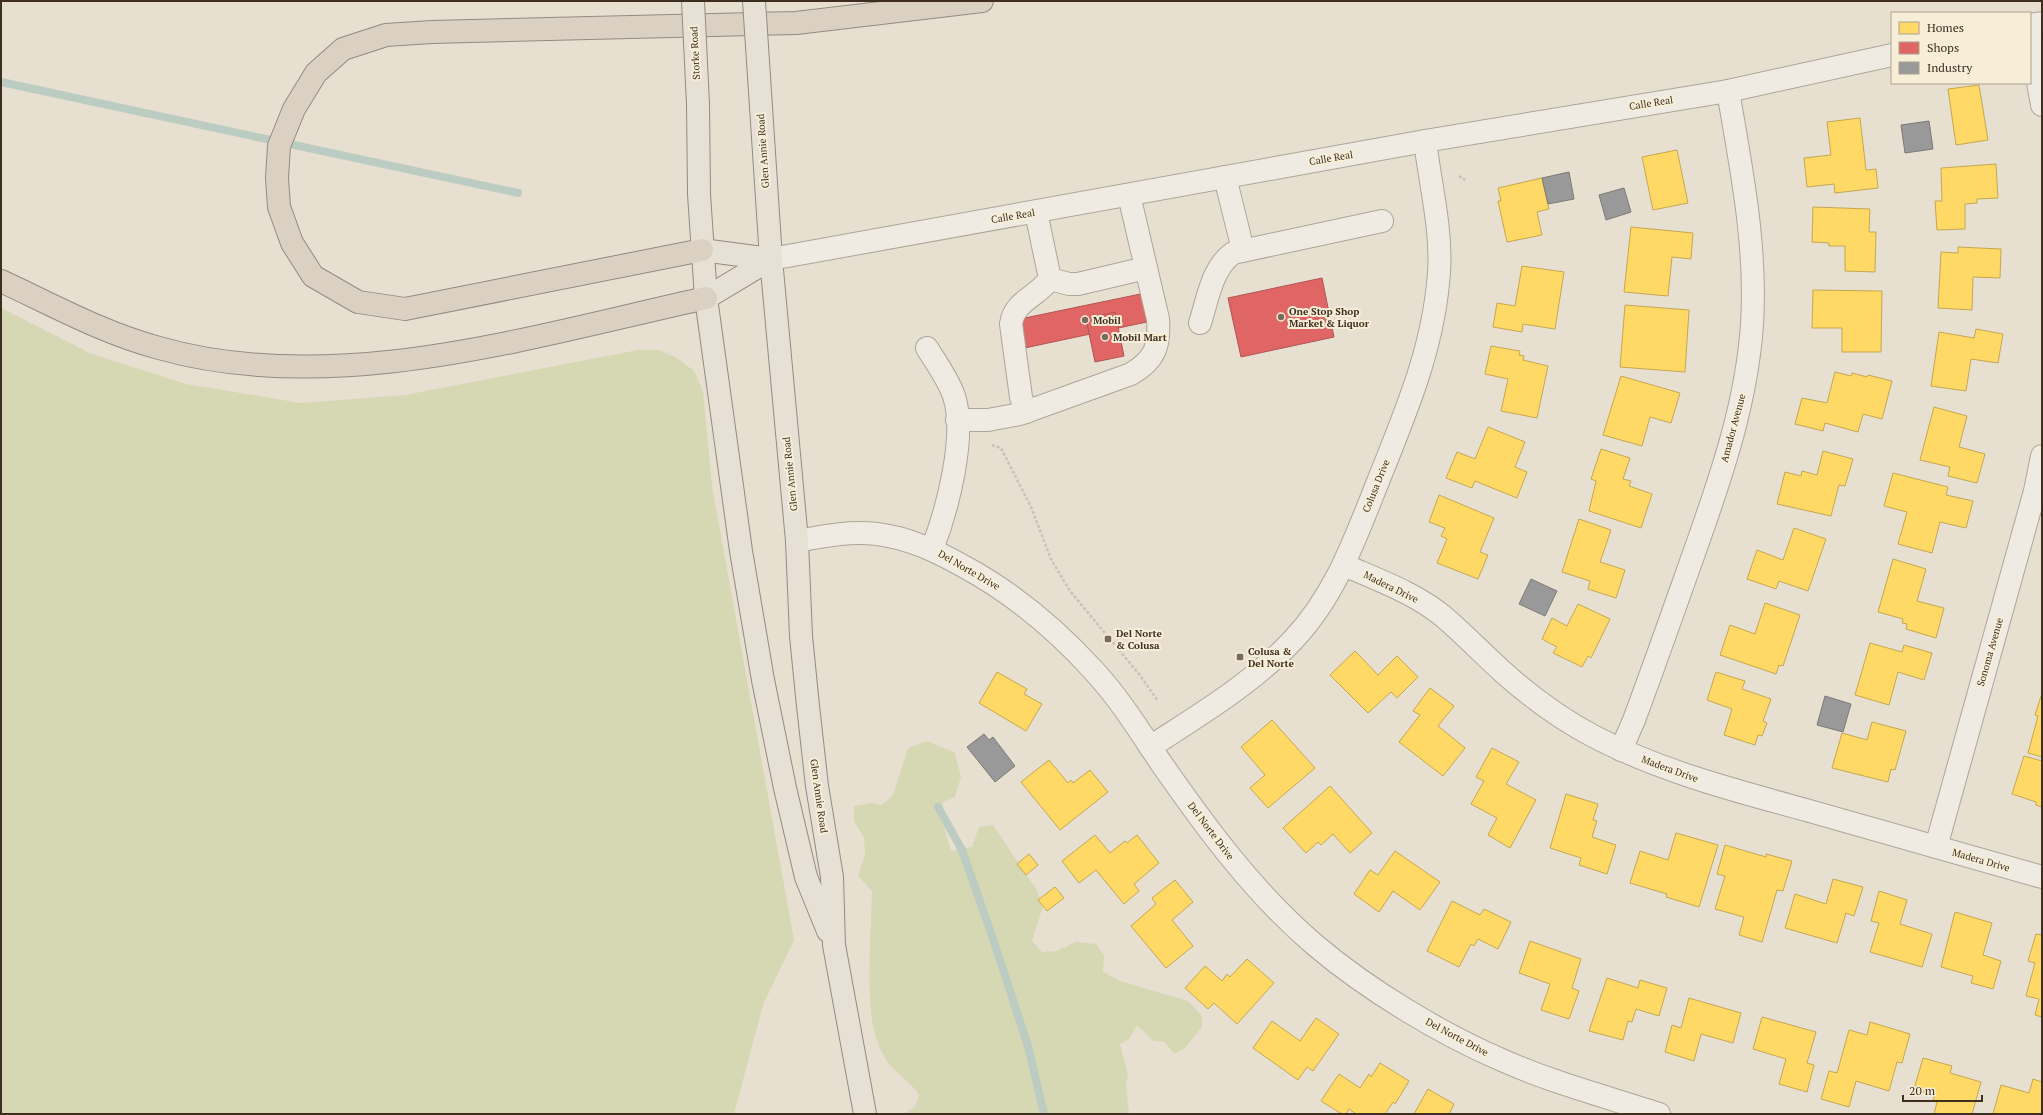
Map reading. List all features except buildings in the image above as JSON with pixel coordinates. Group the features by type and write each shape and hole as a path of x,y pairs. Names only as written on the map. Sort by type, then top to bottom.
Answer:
{"highway":[{"path":"702,250 405,309 358,302 313,276 292,243 279,208 277,178 280,146 294,109 316,74 343,49 386,35 432,32 796,23 982,1"},
{"path":"1,281 100,328 159,348 230,362 316,368 444,356 706,298"}],"main road":[{"name":"Storke Road","path":"693,1 698,104"},
{"name":"Glen Annie Road","path":"754,1 770,259 796,541 801,636 817,786 832,876 834,945 865,1114"},
{"name":"Glen Annie Road","path":"698,104 702,250 706,298 741,551 763,680 785,788 806,877 834,945"},
{"path":"702,250 770,259"},
{"path":"706,298 770,259"}],"street":[{"path":"2031,25 2042,22"},
{"path":"2031,42 2042,105"},
{"name":"Calle Real","path":"770,259 1425,141 1728,91 1891,55"},
{"name":"Amador Avenue","path":"1621,750 1634,720 1662,644 1710,508 1734,434 1744,390 1752,324 1752,252 1744,184 1728,91"},
{"name":"Colusa Drive","path":"1150,747 1257,674 1294,640 1326,598 1344,565 1410,404 1429,342 1436,311 1439,270 1438,232 1425,141"},
{"path":"1226,177 1242,250"},
{"path":"957,420 988,420 1026,412 1131,374 1143,367 1152,358 1157,346 1159,334 1158,319 1129,195"},
{"path":"1026,412 1021,397 1011,324 1012,314 1018,307 1045,286 1050,279 1036,212"},
{"path":"1200,323 1214,276 1220,266 1233,253 1382,221"},
{"path":"1050,279 1069,284 1078,284 1146,268"},
{"path":"928,348 945,375 954,398 957,420 955,465 943,520 932,549"},
{"name":"Sonoma Avenue","path":"1936,847 2035,491 2042,456"},
{"name":"Del Norte Drive","path":"796,541 843,533 878,534 932,549 994,583 1048,624 1095,672 1126,710 1211,834 1252,883 1316,946 1364,981 1449,1034 1502,1061 1563,1083 1659,1114"},
{"name":"Madera Drive","path":"1344,565 1399,589 1424,603 1445,618 1506,674 1552,710 1572,724 1621,750 1662,768 1719,786 2042,877"}],"path":[{"path":"1459,176 1465,180"},
{"path":"988,444 1001,448 1031,507 1051,559 1070,591 1139,674 1158,701"}],"green space":[{"path":"1,308 92,354 186,384 301,403 405,395 638,350 659,350 677,358 694,371 703,391 712,486 794,940 763,1005 734,1114 1,1114"},
{"path":"928,741 955,753 961,777 955,797 943,802 945,830 951,851 972,847 979,827 993,825 1036,889 1043,906 1032,941 1042,952 1057,951 1076,942 1096,944 1104,956 1103,972 1123,982 1188,1001 1202,1016 1202,1027 1185,1048 1174,1054 1165,1042 1153,1041 1137,1025 1129,1039 1120,1044 1128,1075 1126,1085 1129,1114 903,1114 915,1107 919,1095 886,1060 874,1030 869,976 872,891 858,876 865,855 864,838 854,821 854,806 872,803 882,805 893,795 908,748"}],"waterway":[{"path":"1,82 518,193"},
{"path":"938,807 962,850 992,936 1028,1046 1044,1114"}],"place":[{"name":"One Stop Shop Market & Liquor","path":"1281,317"},
{"name":"Mobil","path":"1085,320"},
{"name":"Mobil Mart","path":"1105,337"},
{"name":"Del Norte & Colusa","path":"1108,639"},
{"name":"Colusa & Del Norte","path":"1240,657"}]}
